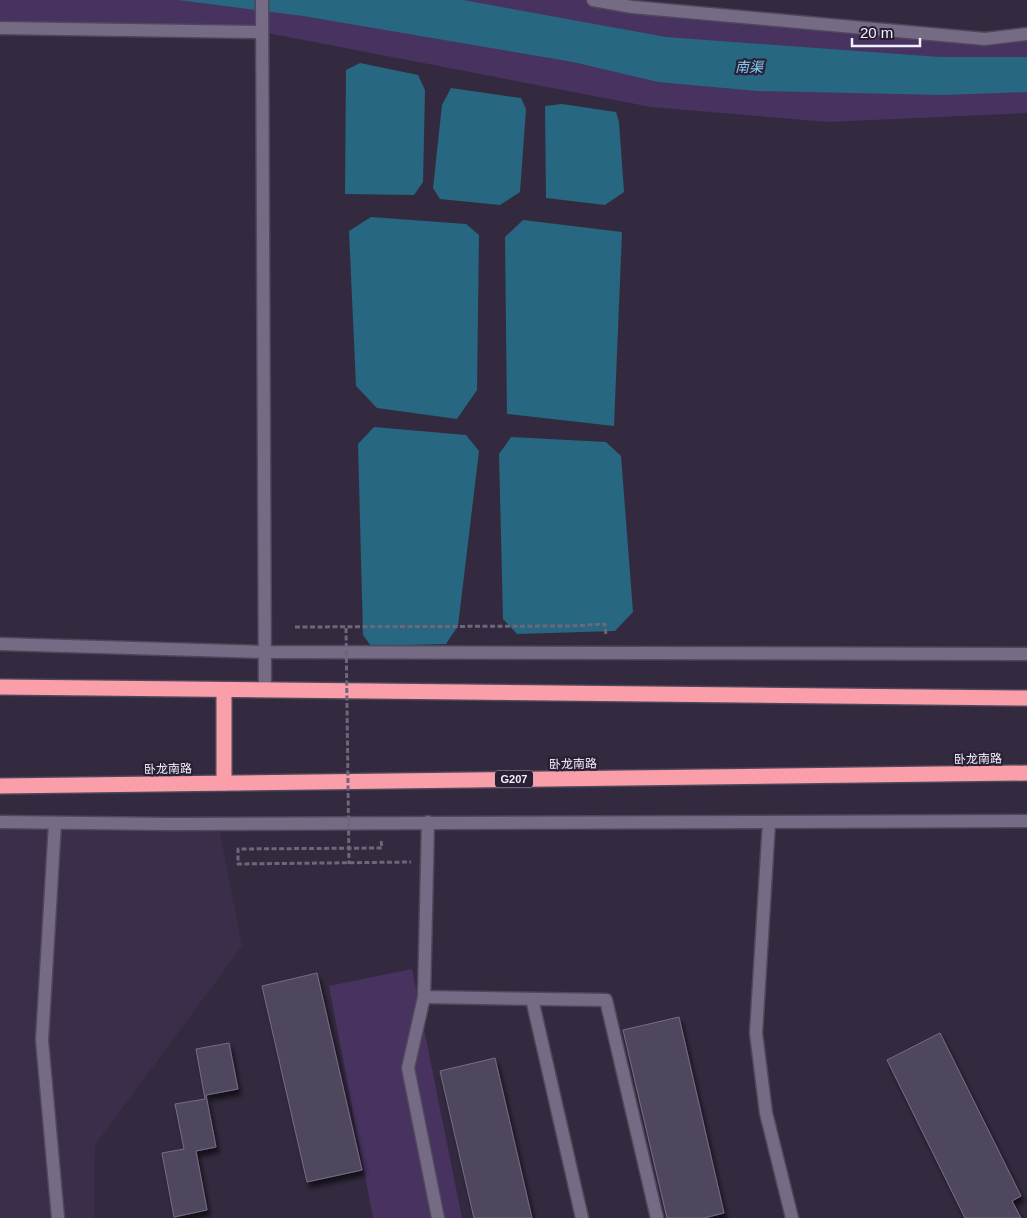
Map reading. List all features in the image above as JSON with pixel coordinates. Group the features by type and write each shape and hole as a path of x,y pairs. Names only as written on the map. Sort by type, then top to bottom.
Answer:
{"highway":[{"path":"0,687 1027,698"},
{"path":"224,690 224,783"},
{"name":"卧龙南路","path":"0,786 1027,773"}],"street":[{"path":"262,0 265,690"},
{"path":"593,0 985,38 1027,34"},
{"path":"0,28 262,32"},
{"path":"0,644 265,652 1027,654"},
{"path":"0,822 1027,821"},
{"path":"428,822 424,996 408,1068 438,1218"},
{"path":"769,822 756,1033 766,1113 792,1218"},
{"path":"56,823 42,1040 58,1218"},
{"path":"424,996 606,1000 657,1218"},
{"path":"532,999 582,1218"}],"path":[{"path":"295,628 570,626 605,624 608,653"},
{"path":"346,628 349,864"},
{"path":"380,823 382,848 238,849 238,864 408,862"}],"shaded area":[{"path":"0,0 593,0 985,39 1027,34 1027,113 828,122 651,107 262,32 0,28"},
{"path":"0,822 218,823 242,946 95,1145 94,1218 0,1218"},
{"path":"412,969 462,1218 373,1218 329,986"}],"water":[{"name":"南渠","path":"178,0 463,0 666,37 940,57 1027,57 1027,92 943,95 757,91 658,82 573,62 303,16"},
{"path":"360,63 418,75 425,90 423,182 414,195 345,194 346,70"},
{"path":"451,88 521,98 526,109 520,192 500,205 440,199 433,188 442,105"},
{"path":"562,104 616,112 619,122 624,192 605,205 546,198 545,106"},
{"path":"371,217 466,224 479,235 477,390 457,419 377,408 356,386 349,231"},
{"path":"523,220 622,232 614,426 507,414 505,237"},
{"path":"374,427 466,435 479,451 458,626 446,644 371,646 363,635 358,444"},
{"path":"511,437 606,442 621,456 633,612 615,631 517,634 503,619 499,454"}],"building":[{"path":"317,973 362,1170 307,1182 262,986"},
{"path":"679,1017 724,1213 704,1218 667,1218 623,1030"},
{"path":"940,1033 1021,1196 1012,1201 1021,1218 965,1218 887,1060"},
{"path":"229,1043 238,1089 206,1095 216,1147 196,1151 207,1210 174,1217 162,1153 184,1149 175,1104 205,1099 196,1049"},
{"path":"495,1058 532,1218 474,1218 440,1071"}]}
